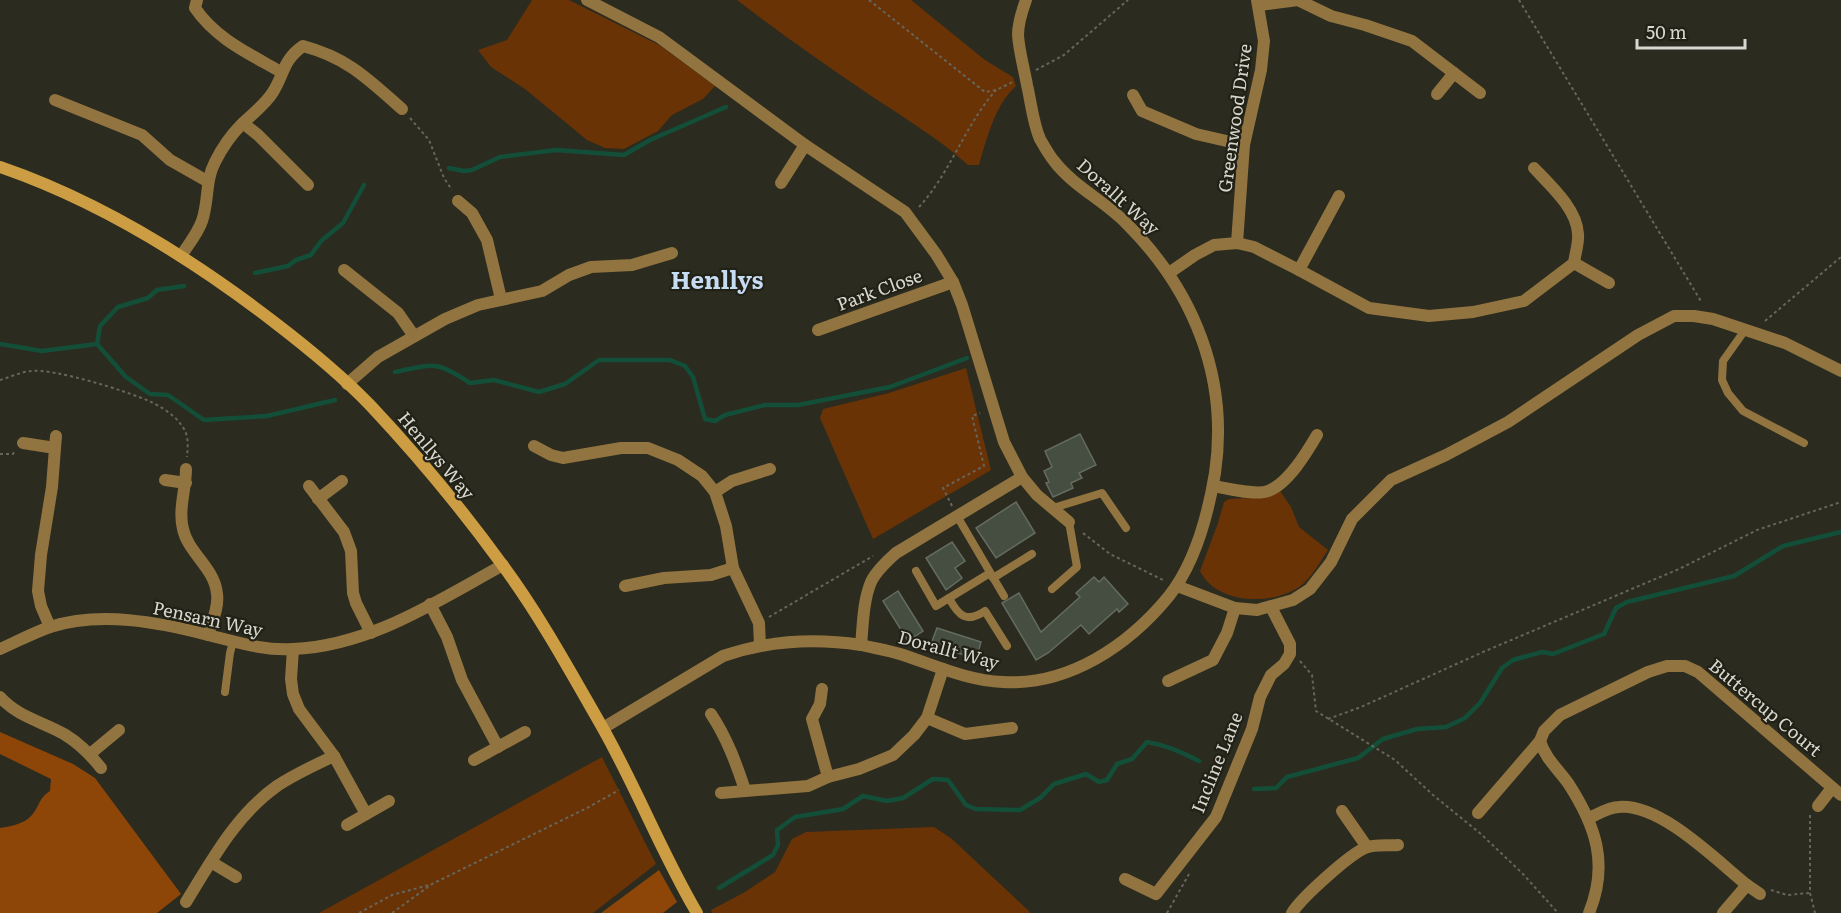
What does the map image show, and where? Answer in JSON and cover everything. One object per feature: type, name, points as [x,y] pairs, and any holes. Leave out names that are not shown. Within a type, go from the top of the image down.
[{"type":"street","points":[[197,0],[195,8],[218,35],[281,72]]},
{"type":"street","points":[[587,0],[659,37],[805,145],[891,201],[910,218],[953,282],[1004,442],[1022,477],[1037,495],[1069,522]]},
{"type":"street","name":"Dorallt Way","points":[[603,728],[723,656],[760,646],[791,642],[833,641],[861,645],[897,653],[974,678],[1004,682],[1065,674],[1099,658],[1132,636],[1177,586],[1195,549],[1213,486],[1217,456],[1217,412],[1213,378],[1196,323],[1170,273],[1125,221],[1075,182],[1054,161],[1040,138],[1018,33],[1026,0]]},
{"type":"street","points":[[1258,2],[1298,0],[1330,16],[1412,41],[1480,93]]},
{"type":"street","name":"Greenwood Drive","points":[[1237,243],[1244,145],[1264,41],[1258,2]]},
{"type":"street","points":[[181,256],[202,223],[206,205],[207,181],[229,138],[262,106],[274,91],[281,72],[292,54],[303,46],[343,61],[367,78],[402,110]]},
{"type":"street","points":[[1437,94],[1454,74]]},
{"type":"street","points":[[1133,95],[1142,111],[1196,134],[1244,145]]},
{"type":"street","points":[[55,100],[142,135],[170,160],[207,181]]},
{"type":"street","points":[[243,123],[308,185]]},
{"type":"street","points":[[781,183],[805,145]]},
{"type":"street","name":"Henllys Way","points":[[0,167],[95,208],[181,256],[232,290],[278,325],[318,357],[368,404],[435,477],[503,565],[603,728],[697,913]]},
{"type":"street","points":[[1170,273],[1214,245],[1237,243],[1254,247],[1369,308],[1429,316],[1473,312],[1524,301],[1574,263],[1578,234],[1572,214],[1553,188],[1534,168]]},
{"type":"street","points":[[1299,270],[1339,196]]},
{"type":"street","points":[[458,201],[472,213],[487,240],[501,299]]},
{"type":"street","points":[[347,384],[378,357],[445,319],[478,305],[542,291],[569,275],[591,267],[632,265],[672,253]]},
{"type":"street","points":[[1574,263],[1609,283]]},
{"type":"street","points":[[344,270],[398,313],[414,336]]},
{"type":"street","name":"Park Close","points":[[818,330],[953,282]]},
{"type":"street","points":[[1177,586],[1235,608],[1257,610],[1293,600],[1310,589],[1331,562],[1352,519],[1391,480],[1446,455],[1508,422],[1638,335],[1674,316],[1703,317],[1749,331],[1785,343],[1841,371]]},
{"type":"street","points":[[1213,486],[1246,491],[1268,491],[1288,477],[1304,457],[1317,435]]},
{"type":"street","points":[[22,443],[56,442],[38,591],[41,606],[50,627]]},
{"type":"street","points":[[534,446],[551,455],[563,458],[621,448],[648,448],[678,460],[702,476],[716,492],[726,526],[733,568],[759,623],[760,646]]},
{"type":"street","points":[[716,492],[732,481],[770,468]]},
{"type":"street","points":[[186,469],[181,519],[183,532],[211,575],[218,595],[208,635]]},
{"type":"street","points":[[861,645],[866,600],[871,582],[891,558],[1022,477]]},
{"type":"street","points":[[165,480],[186,483]]},
{"type":"street","points":[[318,499],[342,480]]},
{"type":"street","points":[[309,486],[344,532],[351,551],[353,593],[371,633]]},
{"type":"street","name":"Pensarn Way","points":[[0,649],[50,627],[75,621],[109,619],[174,626],[272,650],[337,644],[371,633],[503,565]]},
{"type":"street","points":[[625,586],[664,578],[711,575],[733,568]]},
{"type":"street","points":[[430,604],[447,637],[462,680],[498,747]]},
{"type":"street","points":[[1271,607],[1290,644],[1290,654]]},
{"type":"street","points":[[1168,681],[1213,660],[1227,633],[1235,608]]},
{"type":"street","points":[[292,649],[291,679],[293,694],[299,709],[334,756],[366,814]]},
{"type":"street","name":"Incline Lane","points":[[1125,879],[1156,894],[1216,818],[1252,729],[1260,697],[1271,675],[1284,664],[1290,654]]},
{"type":"street","name":"Buttercup Court","points":[[1478,813],[1540,741],[1544,731],[1560,715],[1581,703],[1666,666],[1685,666],[1698,672],[1837,791]]},
{"type":"street","points":[[721,794],[745,790],[785,790],[808,786],[893,755],[914,735],[927,718],[944,669]]},
{"type":"street","points":[[822,689],[820,704],[812,719],[828,777]]},
{"type":"street","points":[[0,697],[8,706],[28,718],[77,742],[101,768]]},
{"type":"street","points":[[711,714],[723,732],[745,790]]},
{"type":"street","points":[[927,718],[965,734],[1012,728]]},
{"type":"street","points":[[90,754],[119,730]]},
{"type":"street","points":[[474,760],[525,732]]},
{"type":"street","points":[[1540,741],[1543,751],[1567,782],[1589,818],[1598,858],[1599,880],[1588,913]]},
{"type":"street","points":[[186,902],[236,825],[258,801],[278,786],[334,756]]},
{"type":"street","points":[[1818,806],[1837,791]]},
{"type":"street","points":[[347,825],[389,801]]},
{"type":"street","points":[[1589,818],[1617,806],[1636,807],[1655,814],[1673,825],[1755,890],[1723,913]]},
{"type":"street","points":[[1341,811],[1367,847]]},
{"type":"street","points":[[1292,913],[1313,889],[1367,847],[1398,845]]},
{"type":"street","points":[[211,862],[236,877]]},
{"type":"lane","points":[[1749,331],[1723,361],[1722,380],[1728,393],[1743,411],[1804,443]]},
{"type":"lane","points":[[1053,508],[1102,493],[1126,528]]},
{"type":"lane","points":[[957,516],[1004,596]]},
{"type":"lane","points":[[1052,589],[1077,567],[1069,522]]},
{"type":"lane","points":[[916,571],[936,606],[1032,554]]},
{"type":"lane","points":[[949,598],[959,613],[964,616],[971,618],[984,612],[1007,646]]},
{"type":"lane","points":[[225,692],[233,642]]},
{"type":"path","points":[[869,0],[985,92],[996,90],[1026,76],[1064,54],[1128,0]]},
{"type":"path","points":[[1519,0],[1703,305],[1703,317]]},
{"type":"path","points":[[910,218],[928,197],[956,154],[969,126],[996,90]]},
{"type":"path","points":[[402,110],[429,140],[444,178],[458,201]]},
{"type":"path","points":[[1749,331],[1841,257]]},
{"type":"path","points":[[0,380],[32,371],[49,372],[120,391],[151,402],[175,418],[183,427],[188,443],[186,469]]},
{"type":"path","points":[[957,516],[943,488],[984,466],[972,416],[993,407]]},
{"type":"path","points":[[1328,719],[1361,707],[1483,652],[1679,569],[1757,530],[1841,502]]},
{"type":"path","points":[[1069,522],[1110,554],[1143,572],[1177,586]]},
{"type":"path","points":[[759,623],[878,553],[891,558]]},
{"type":"path","points":[[1290,654],[1303,663],[1312,675],[1316,711],[1395,760],[1481,834],[1523,874],[1558,913]]},
{"type":"path","points":[[392,913],[432,884],[589,807],[631,783]]},
{"type":"path","points":[[1815,913],[1810,893],[1810,808],[1818,806]]},
{"type":"path","points":[[359,913],[393,895],[432,884]]},
{"type":"path","points":[[1755,890],[1772,890],[1787,895],[1810,893]]},
{"type":"shaded area","points":[[532,0],[569,0],[659,45],[715,86],[703,99],[672,115],[658,131],[624,149],[605,148],[587,140],[525,89],[491,67],[478,50],[507,40]]},
{"type":"shaded area","points":[[737,0],[911,0],[985,60],[1013,77],[1016,86],[997,112],[979,165],[968,165],[930,135],[816,58]]},
{"type":"shaded area","points":[[966,368],[991,470],[873,539],[820,418],[823,409],[889,393]]},
{"type":"shaded area","points":[[1280,491],[1291,507],[1299,527],[1328,550],[1307,580],[1287,593],[1260,599],[1231,596],[1218,590],[1200,571],[1224,502],[1229,499],[1267,497]]},
{"type":"shaded area","points":[[0,732],[73,764],[95,778],[181,894],[157,913],[0,913],[0,828],[20,823],[32,815],[42,798],[50,791],[51,779],[0,754]]},
{"type":"shaded area","points":[[602,757],[656,864],[593,913],[319,913]]},
{"type":"shaded area","points":[[934,827],[952,839],[1031,913],[712,913],[711,910],[745,892],[775,872],[792,839],[806,832]]},
{"type":"shaded area","points":[[659,870],[677,902],[663,913],[601,913]]},
{"type":"building","points":[[1080,434],[1096,465],[1079,473],[1082,478],[1071,483],[1073,488],[1053,497],[1046,483],[1049,482],[1044,471],[1052,467],[1045,451]]},
{"type":"building","points":[[1016,502],[1035,533],[996,558],[976,528]]},
{"type":"building","points":[[952,542],[965,561],[955,568],[962,578],[946,590],[926,558]]},
{"type":"building","points":[[1094,577],[1099,582],[1104,577],[1128,604],[1119,612],[1117,609],[1089,634],[1081,625],[1048,653],[1036,660],[1002,603],[1019,593],[1041,632],[1080,597],[1076,593]]},
{"type":"building","points":[[898,591],[923,631],[908,641],[883,601]]},
{"type":"building","points":[[937,628],[981,642],[976,659],[931,644]]},
{"type":"waterway","points":[[449,168],[472,170],[500,157],[556,150],[624,155],[650,140],[726,107]]},
{"type":"waterway","points":[[255,273],[288,266],[296,260],[311,255],[321,241],[343,223],[364,185]]},
{"type":"waterway","points":[[0,344],[42,351],[97,344],[100,326],[118,307],[148,298],[157,290],[184,286]]},
{"type":"waterway","points":[[97,344],[126,377],[150,394],[168,395],[204,420],[267,416],[335,400]]},
{"type":"waterway","points":[[395,372],[434,366],[449,370],[470,383],[494,380],[539,392],[565,384],[599,360],[670,360],[685,366],[693,377],[705,419],[715,421],[725,415],[765,405],[798,405],[890,387],[967,358]]},
{"type":"waterway","points":[[1254,789],[1276,788],[1287,777],[1358,758],[1383,739],[1417,729],[1446,727],[1465,718],[1480,703],[1502,668],[1513,660],[1542,652],[1553,654],[1604,634],[1616,608],[1627,602],[1734,576],[1783,546],[1841,532]]},
{"type":"waterway","points":[[719,888],[773,855],[778,845],[777,830],[795,817],[843,809],[863,796],[887,801],[903,798],[933,779],[948,780],[966,805],[976,809],[1020,810],[1040,798],[1054,784],[1086,774],[1099,782],[1107,780],[1117,764],[1132,759],[1147,742],[1174,749],[1199,761]]},
{"type":"district","name":"Henllys","points":[[717,278]]}]
